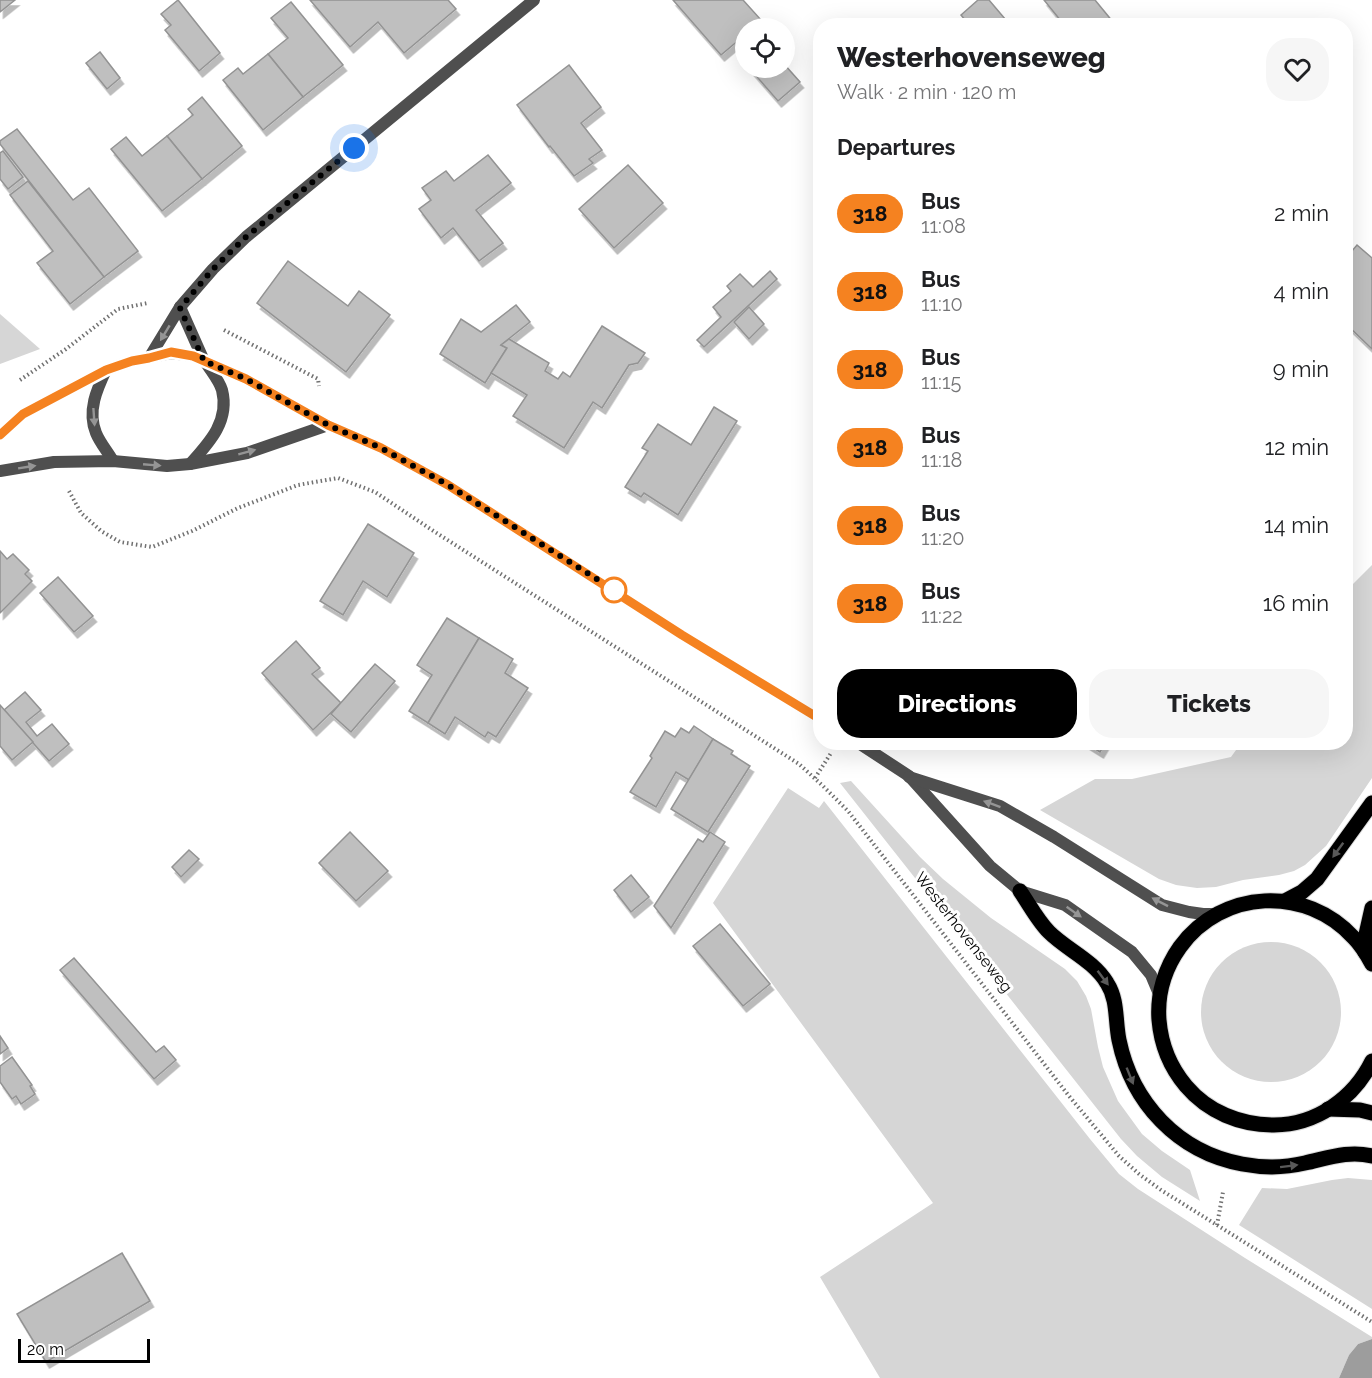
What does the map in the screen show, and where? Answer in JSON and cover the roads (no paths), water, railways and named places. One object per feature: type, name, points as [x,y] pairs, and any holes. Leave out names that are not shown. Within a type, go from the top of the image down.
[{"type":"main road","points":[[1285,901],[1302,892],[1317,879],[1372,803]]},
{"type":"main road","points":[[1020,891],[1049,932],[1091,965],[1106,980],[1114,999],[1122,1054],[1135,1087],[1155,1115],[1181,1139],[1211,1156],[1258,1167],[1290,1166],[1344,1154],[1372,1156]]},
{"type":"main road","points":[[1368,958],[1344,928],[1317,910],[1285,901],[1271,900],[1243,904],[1216,914],[1205,921],[1179,947],[1168,966],[1159,994],[1158,1012],[1167,1056],[1181,1080],[1207,1105],[1223,1115],[1240,1121],[1258,1125],[1276,1125],[1295,1123],[1312,1117],[1343,1099],[1356,1086],[1372,1061]]},
{"type":"main road","points":[[1368,958],[1367,926],[1372,908]]},
{"type":"main road","points":[[1328,1109],[1360,1110],[1372,1113]]},
{"type":"street","points":[[149,358],[180,308],[213,269],[246,237],[534,0]]},
{"type":"street","points":[[180,308],[204,361],[221,388],[224,408],[213,438],[190,464]]},
{"type":"street","points":[[0,435],[23,414],[106,370],[171,352],[193,356],[246,379],[328,425],[381,448],[448,485],[682,635],[813,715]]},
{"type":"street","points":[[106,370],[96,391],[92,414],[96,433],[113,461]]},
{"type":"street","points":[[0,471],[54,462],[113,461],[167,466],[190,464],[248,453],[328,425]]},
{"type":"street","points":[[869,750],[909,776],[990,866],[1020,891],[1065,905],[1132,952],[1151,975],[1159,994]]},
{"type":"street","points":[[909,776],[1000,806],[1162,905],[1189,912],[1216,914]]}]
